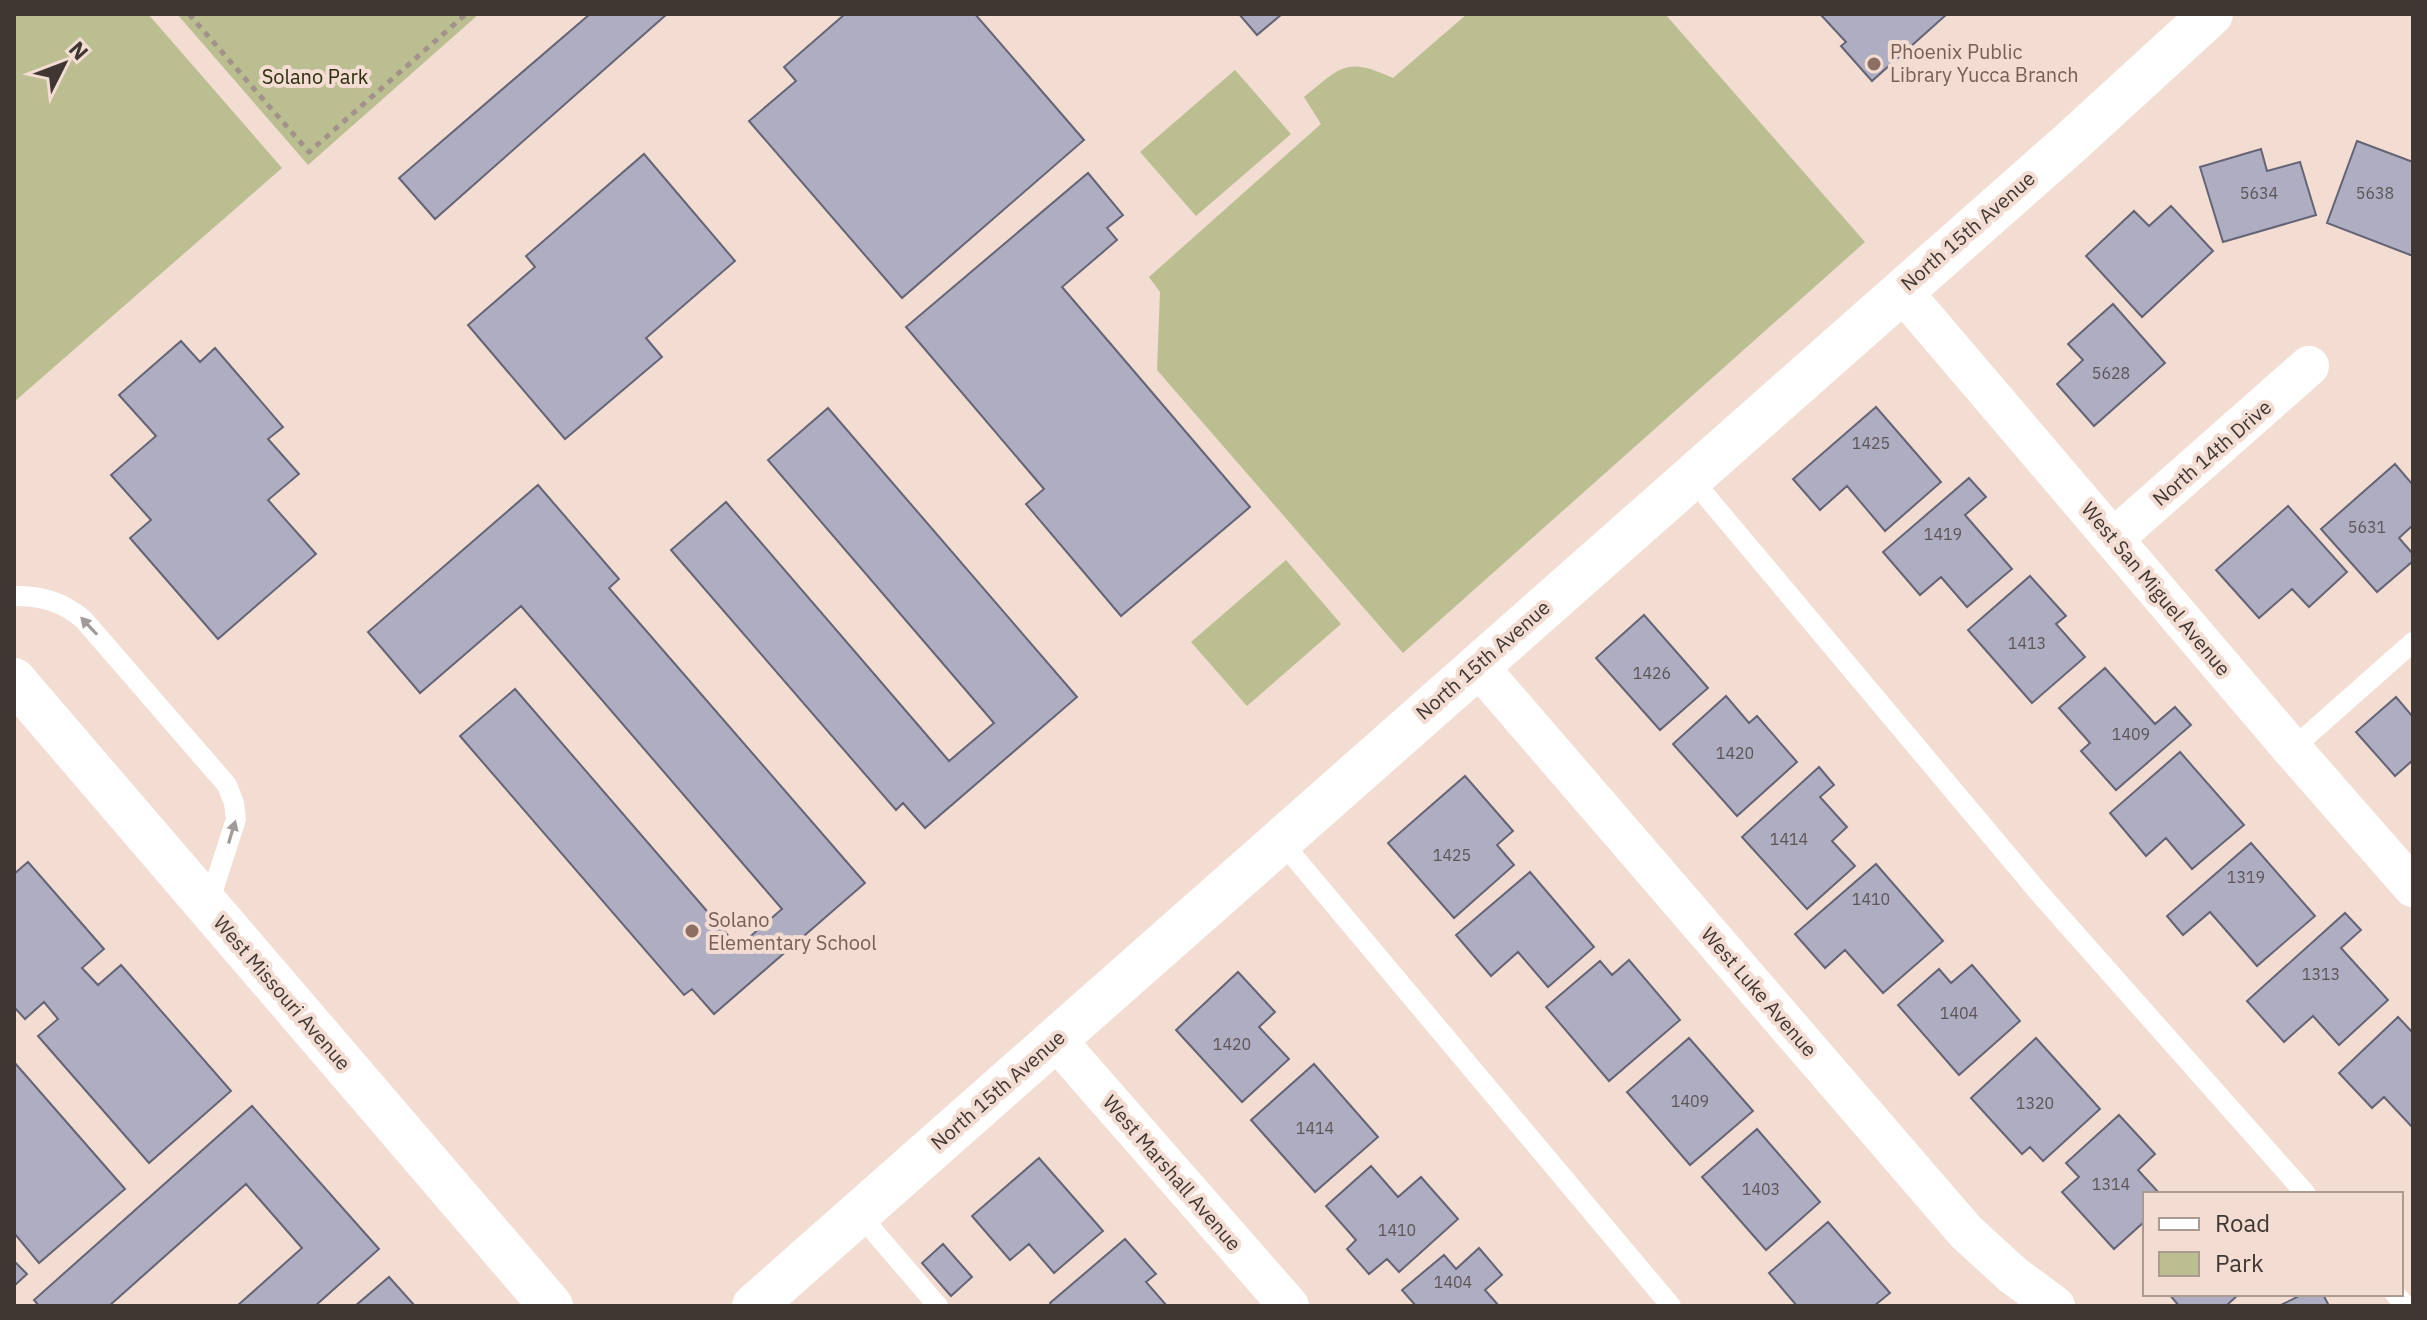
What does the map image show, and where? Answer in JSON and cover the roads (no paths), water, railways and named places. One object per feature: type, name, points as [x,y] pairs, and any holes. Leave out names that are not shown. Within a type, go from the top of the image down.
[{"type":"street","name":"North 15th Avenue","points":[[754,1306],[2069,144],[2211,14]]},
{"type":"street","name":"West San Miguel Avenue","points":[[1901,290],[2413,887]]},
{"type":"street","name":"North 14th Drive","points":[[2113,539],[2309,366]]},
{"type":"street","name":"West Luke Avenue","points":[[1477,665],[1966,1232],[2013,1275],[2055,1306]]},
{"type":"street","name":"West Missouri Avenue","points":[[14,680],[551,1306]]},
{"type":"street","name":"West Marshall Avenue","points":[[1056,1040],[1289,1306]]},
{"type":"lane","points":[[1691,478],[2041,895],[2304,1192]]},
{"type":"lane","points":[[14,596],[40,596],[68,606],[83,619],[227,785],[236,819],[208,906]]},
{"type":"lane","points":[[2292,749],[2413,642]]},
{"type":"lane","points":[[1280,840],[1671,1306]]},
{"type":"lane","points":[[859,1214],[938,1306]]},
{"type":"place","name":"Phoenix Public Library Yucca Branch","points":[[1874,64]]},
{"type":"place","name":"Solano Elementary School","points":[[692,931]]},
{"type":"park label","name":"Solano Park","points":[[315,77]]}]
